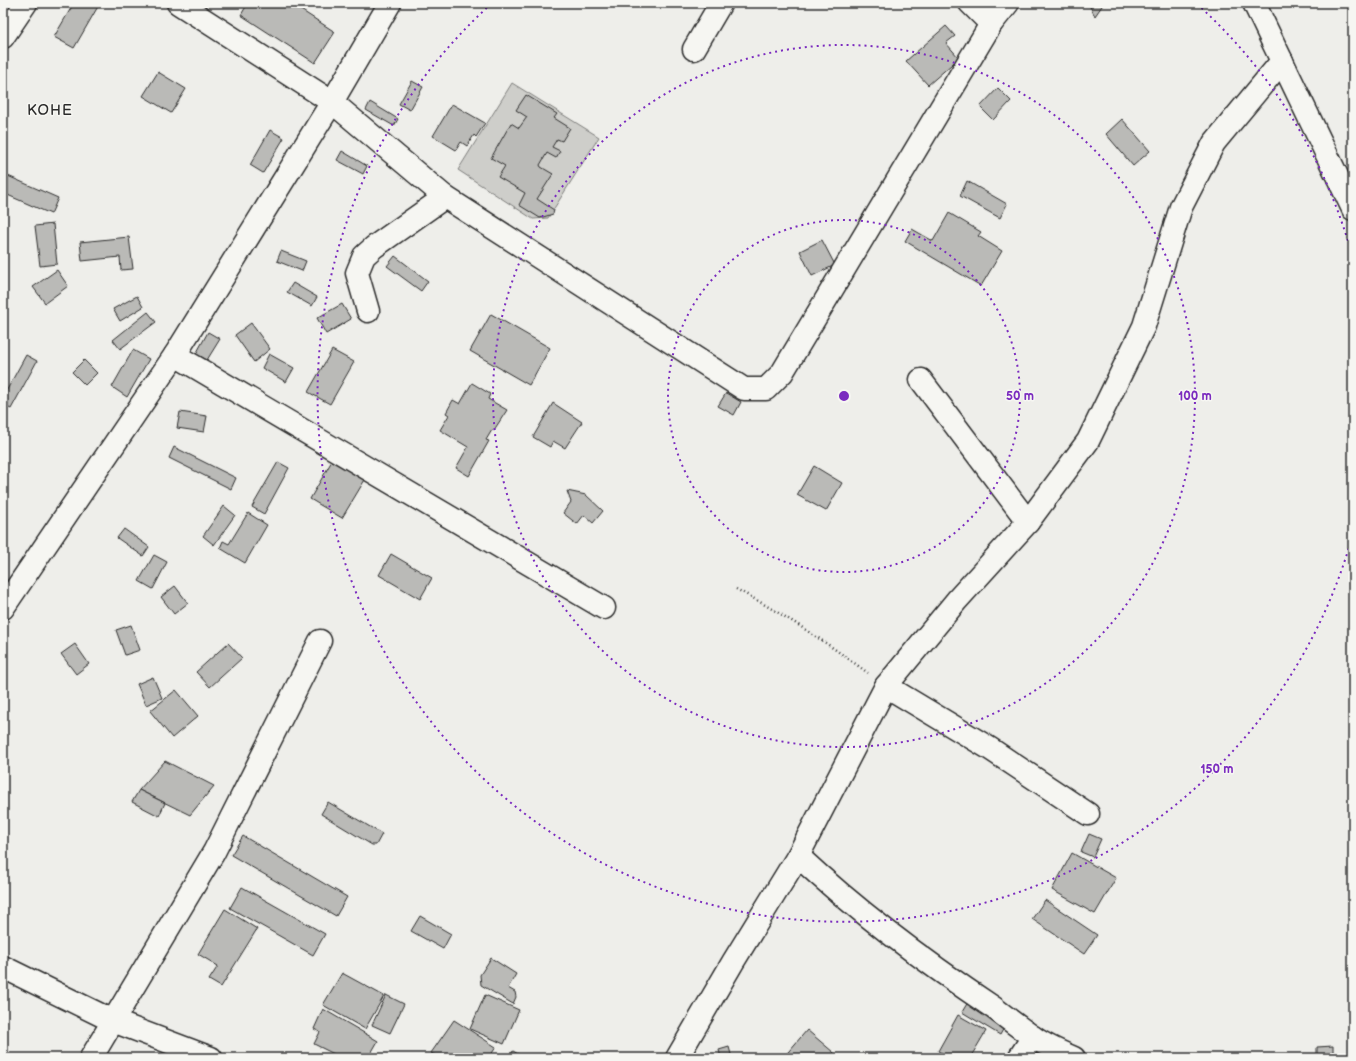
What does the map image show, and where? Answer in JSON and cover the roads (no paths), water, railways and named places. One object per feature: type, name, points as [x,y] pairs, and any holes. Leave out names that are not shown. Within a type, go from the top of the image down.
[{"type":"street","points":[[3,37],[26,3]]},
{"type":"street","points":[[178,3],[332,102],[445,196],[744,389],[766,389],[782,373],[991,24],[1008,3]]},
{"type":"street","points":[[3,608],[175,355],[332,102],[390,3]]},
{"type":"street","points":[[694,49],[721,3]]},
{"type":"street","points":[[970,3],[991,24]]},
{"type":"street","points":[[1254,3],[1353,209]]},
{"type":"street","points":[[677,1058],[733,962],[798,856],[886,686],[957,600],[1028,522],[1088,441],[1144,326],[1181,207],[1214,143],[1282,60]]},
{"type":"street","points":[[368,311],[357,273],[364,256],[374,247],[445,196]]},
{"type":"street","points":[[175,355],[604,608]]},
{"type":"street","points":[[921,380],[1028,522]]},
{"type":"street","points":[[91,1058],[214,852],[320,641]]},
{"type":"street","points":[[886,686],[989,748],[1088,814]]},
{"type":"street","points":[[798,856],[890,933],[957,984],[1033,1037],[1074,1058]]},
{"type":"street","points":[[3,967],[113,1021],[211,1058]]},
{"type":"street","points":[[1019,1058],[1033,1037]]},
{"type":"district","name":"KOHE","points":[[50,110]]}]
